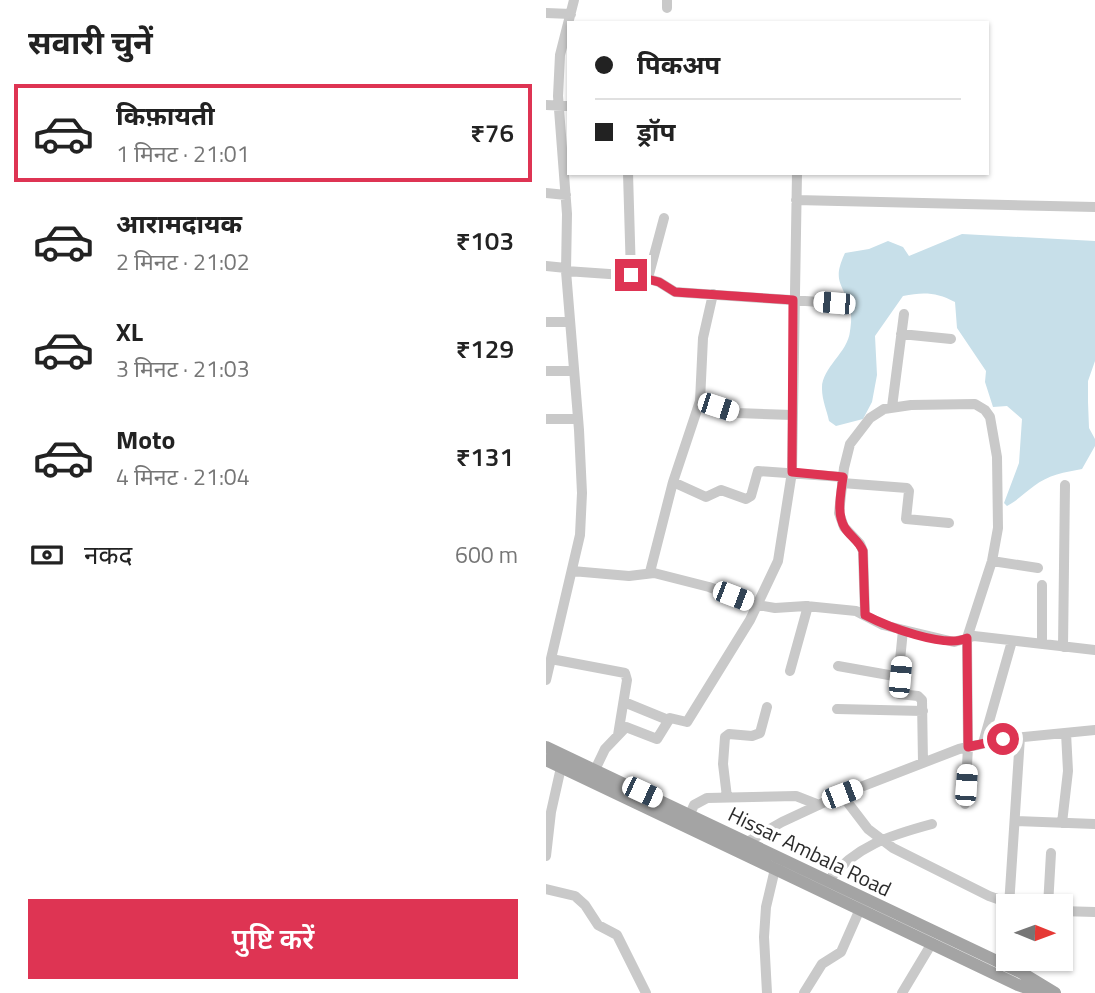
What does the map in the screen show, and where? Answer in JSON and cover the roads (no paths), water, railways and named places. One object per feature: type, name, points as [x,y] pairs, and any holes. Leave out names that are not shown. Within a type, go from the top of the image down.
[{"type":"main road","name":"Hissar Ambala Road","points":[[546,747],[562,761],[732,849],[1018,985],[1041,993]]},
{"type":"main road","name":"Hissar Ambala Road","points":[[546,760],[562,761]]},
{"type":"main road","name":"Hissar Ambala Road","points":[[592,776],[690,814],[996,961]]},
{"type":"main road","name":"Hissar Ambala Road","points":[[1015,971],[1055,993]]},
{"type":"street","points":[[568,21],[574,0]]},
{"type":"street","points":[[546,13],[570,14]]},
{"type":"street","points":[[546,680],[580,535],[582,493],[566,269],[564,106],[560,55],[567,26]]},
{"type":"street","points":[[546,105],[564,106]]},
{"type":"street","points":[[628,175],[631,275]]},
{"type":"street","points":[[624,702],[668,720],[687,722],[758,605],[778,561],[792,472],[797,175]]},
{"type":"street","points":[[546,193],[566,195]]},
{"type":"street","points":[[796,200],[1095,207]]},
{"type":"street","points":[[648,278],[664,218]]},
{"type":"street","points":[[546,266],[648,278],[675,292],[834,303]]},
{"type":"street","points":[[650,572],[673,482],[700,401],[703,338],[713,294]]},
{"type":"street","points":[[892,407],[904,314]]},
{"type":"street","points":[[546,322],[569,322]]},
{"type":"street","points":[[901,334],[951,339]]},
{"type":"street","points":[[546,371],[573,371]]},
{"type":"street","points":[[700,401],[737,413],[792,415]]},
{"type":"street","points":[[865,615],[863,551],[844,527],[839,513],[850,444],[870,418],[884,409],[911,405],[975,404],[990,417],[997,457],[999,492],[998,528],[992,561],[967,638],[968,747],[965,804]]},
{"type":"street","points":[[546,419],[578,419]]},
{"type":"street","points":[[673,482],[706,498],[720,490],[749,499],[758,471],[792,472],[904,487],[909,491],[906,519],[949,523]]},
{"type":"street","points":[[1063,647],[1065,485]]},
{"type":"street","points":[[992,561],[1038,568]]},
{"type":"street","points":[[572,571],[629,576],[650,572],[709,587],[758,605],[848,610],[865,615],[883,625],[954,642],[974,636],[1095,650]]},
{"type":"street","points":[[1042,585],[1042,644]]},
{"type":"street","points":[[790,671],[808,606]]},
{"type":"street","points":[[903,630],[897,693],[920,697],[923,763]]},
{"type":"street","points":[[983,743],[1012,641]]},
{"type":"street","points":[[551,659],[625,673],[627,680],[618,735]]},
{"type":"street","points":[[838,666],[900,677]]},
{"type":"street","points":[[727,797],[723,764],[725,737],[729,734],[751,736],[760,733],[767,708]]},
{"type":"street","points":[[837,709],[922,711]]},
{"type":"street","points":[[592,776],[606,749],[624,728],[628,727],[657,739],[668,720]]},
{"type":"street","points":[[732,849],[842,794],[968,747],[1020,737],[1095,730]]},
{"type":"street","points":[[1062,823],[1068,771],[1066,733]]},
{"type":"street","points":[[1010,894],[1020,737]]},
{"type":"street","points":[[546,853],[562,761]]},
{"type":"street","points":[[842,794],[868,829],[880,839],[996,899]]},
{"type":"street","points":[[690,814],[694,805],[707,798],[796,796],[819,805]]},
{"type":"street","points":[[1015,821],[1095,824]]},
{"type":"street","points":[[828,881],[838,868],[880,839],[932,824]]},
{"type":"street","points":[[1049,894],[1051,853]]},
{"type":"street","points":[[767,993],[764,937],[766,907],[775,869]]},
{"type":"street","points":[[546,889],[575,896],[585,905],[598,925],[617,935],[646,993]]},
{"type":"street","points":[[804,993],[822,964],[841,952],[860,909]]},
{"type":"street","points":[[1073,911],[1095,912]]},
{"type":"street","points":[[902,993],[932,943]]},
{"type":"water","points":[[962,234],[1095,241],[1095,361],[1088,381],[1088,402],[1089,428],[1095,439],[1095,446],[1082,469],[1045,479],[1007,506],[1004,503],[1019,463],[1022,419],[1007,406],[993,407],[985,382],[986,371],[957,328],[955,302],[929,294],[903,296],[875,336],[877,375],[872,402],[863,419],[836,426],[829,421],[823,397],[823,381],[845,346],[850,331],[851,311],[839,277],[845,253],[869,249],[888,241],[903,247],[909,256]]}]
